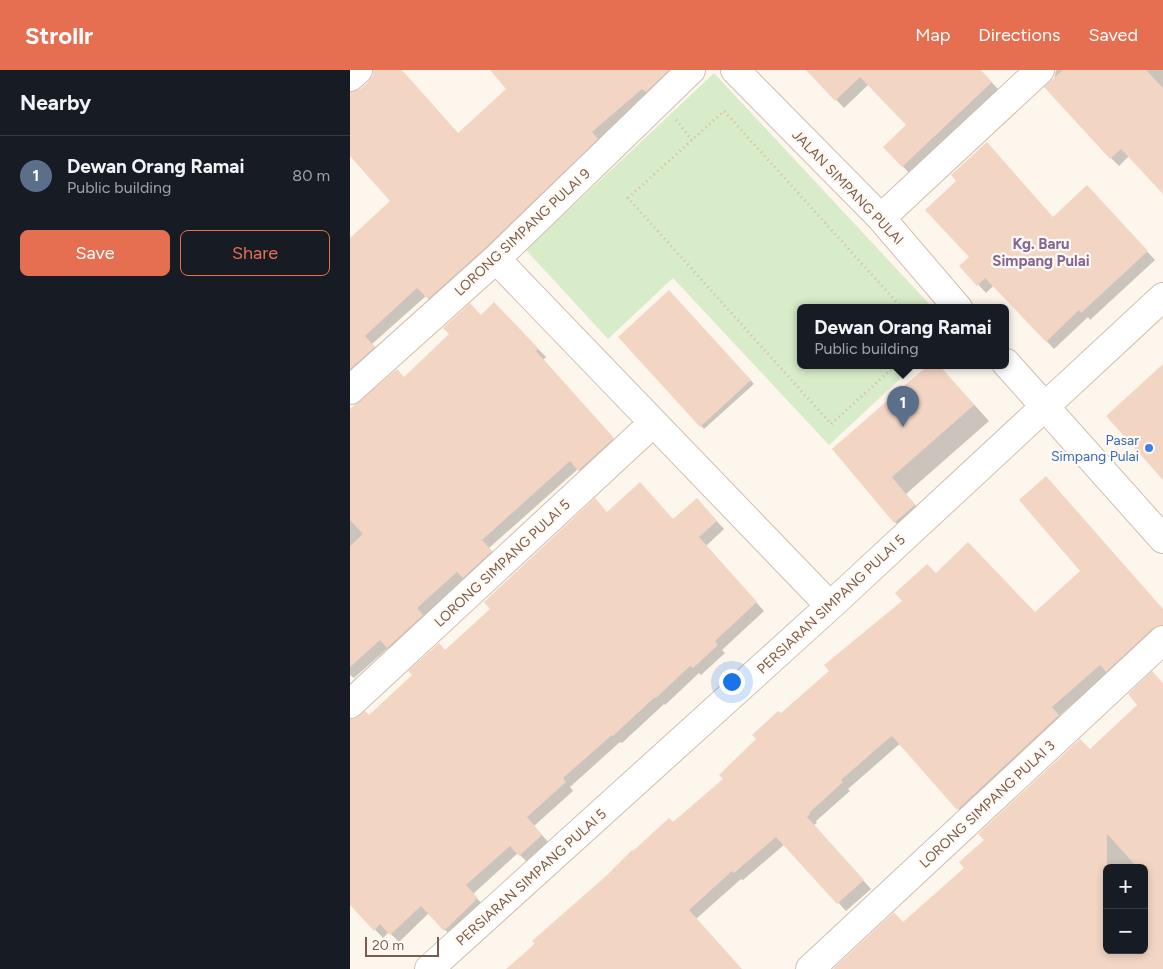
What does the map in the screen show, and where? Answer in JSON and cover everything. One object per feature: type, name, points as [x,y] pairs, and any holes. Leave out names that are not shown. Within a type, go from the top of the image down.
[{"type":"street","points":[[350,77],[358,70]]},
{"type":"street","name":"LORONG SIMPANG PULAI 9","points":[[350,390],[496,259],[690,70]]},
{"type":"street","name":"JALAN SIMPANG PULAI","points":[[735,70],[881,218],[955,304]]},
{"type":"street","points":[[881,218],[1040,70]]},
{"type":"street","points":[[496,259],[830,606]]},
{"type":"street","name":"PERSIARAN SIMPANG PULAI 5","points":[[429,969],[830,606],[1163,296]]},
{"type":"street","points":[[1009,366],[1163,539]]},
{"type":"street","name":"LORONG SIMPANG PULAI 5","points":[[350,704],[654,423]]},
{"type":"street","name":"LORONG SIMPANG PULAI 3","points":[[810,969],[1163,640]]},
{"type":"path","points":[[892,369],[831,424],[628,198],[724,110],[898,304]]},
{"type":"green space","points":[[714,73],[929,304],[797,304],[797,369],[911,369],[829,445],[673,278],[608,339],[526,250]]},
{"type":"building","points":[[373,70],[402,70],[458,133],[506,89],[490,70],[669,70],[646,92],[642,89],[592,132],[598,139],[485,248],[428,299],[417,288],[365,336],[375,347],[350,369],[350,238],[390,201],[350,156],[350,92],[360,89],[368,82],[373,75]]},
{"type":"building","points":[[806,70],[981,70],[992,82],[902,167],[883,147],[906,125],[860,77],[835,101]]},
{"type":"building","points":[[1063,70],[1146,70],[1163,88],[1163,194],[1121,149],[1110,159],[1044,87]]},
{"type":"building","points":[[987,142],[1053,217],[1087,185],[1148,251],[1081,313],[1079,310],[1046,342],[985,278],[977,286],[959,266],[969,257],[925,210],[956,181],[951,175]]},
{"type":"building","points":[[669,290],[751,380],[700,427],[618,337]]},
{"type":"building","points":[[494,302],[539,349],[536,351],[614,438],[578,471],[570,461],[482,540],[492,551],[463,578],[457,572],[417,608],[423,615],[387,648],[380,640],[350,667],[350,546],[363,534],[350,520],[350,409],[397,369],[404,377],[449,334],[443,328],[470,303],[481,315]]},
{"type":"building","name":"Pasar Simpang Pulai","points":[[1163,364],[1163,480],[1106,416]]},
{"type":"building","points":[[924,369],[943,369],[974,405],[892,477],[915,505],[894,523],[832,449]]},
{"type":"building","points":[[1046,476],[1163,609],[1163,625],[1152,629],[1106,672],[1100,665],[1052,707],[1059,715],[957,810],[892,736],[888,739],[841,780],[843,782],[807,817],[864,880],[837,904],[776,837],[734,873],[732,871],[689,910],[742,969],[506,969],[535,944],[532,941],[606,876],[632,850],[669,818],[673,822],[723,779],[719,775],[756,739],[752,735],[778,711],[781,713],[829,671],[824,665],[902,601],[895,593],[927,564],[936,573],[968,542],[1035,612],[1080,571],[1019,500]]},
{"type":"building","points":[[640,482],[673,519],[697,498],[717,521],[699,537],[757,602],[715,641],[718,645],[693,668],[690,666],[613,736],[563,778],[566,782],[527,817],[542,835],[519,856],[510,846],[466,885],[478,898],[444,931],[421,906],[390,935],[380,924],[374,931],[350,905],[350,719],[354,719],[365,711],[369,715],[412,675],[408,671],[439,643],[445,650],[490,609],[484,602],[595,498],[607,512]]},
{"type":"building","points":[[1152,671],[1163,683],[1163,969],[833,969],[894,912],[903,922],[964,868],[959,862],[984,840],[978,834],[1080,739],[1090,749],[1137,705],[1128,694]]},
{"type":"place","name":"Dewan Orang Ramai","points":[[903,427]]},
{"type":"place","name":"Pasar Simpang Pulai","points":[[1149,448]]},
{"type":"district","name":"Kg. Baru Simpang Pulai","points":[[1041,252]]}]
